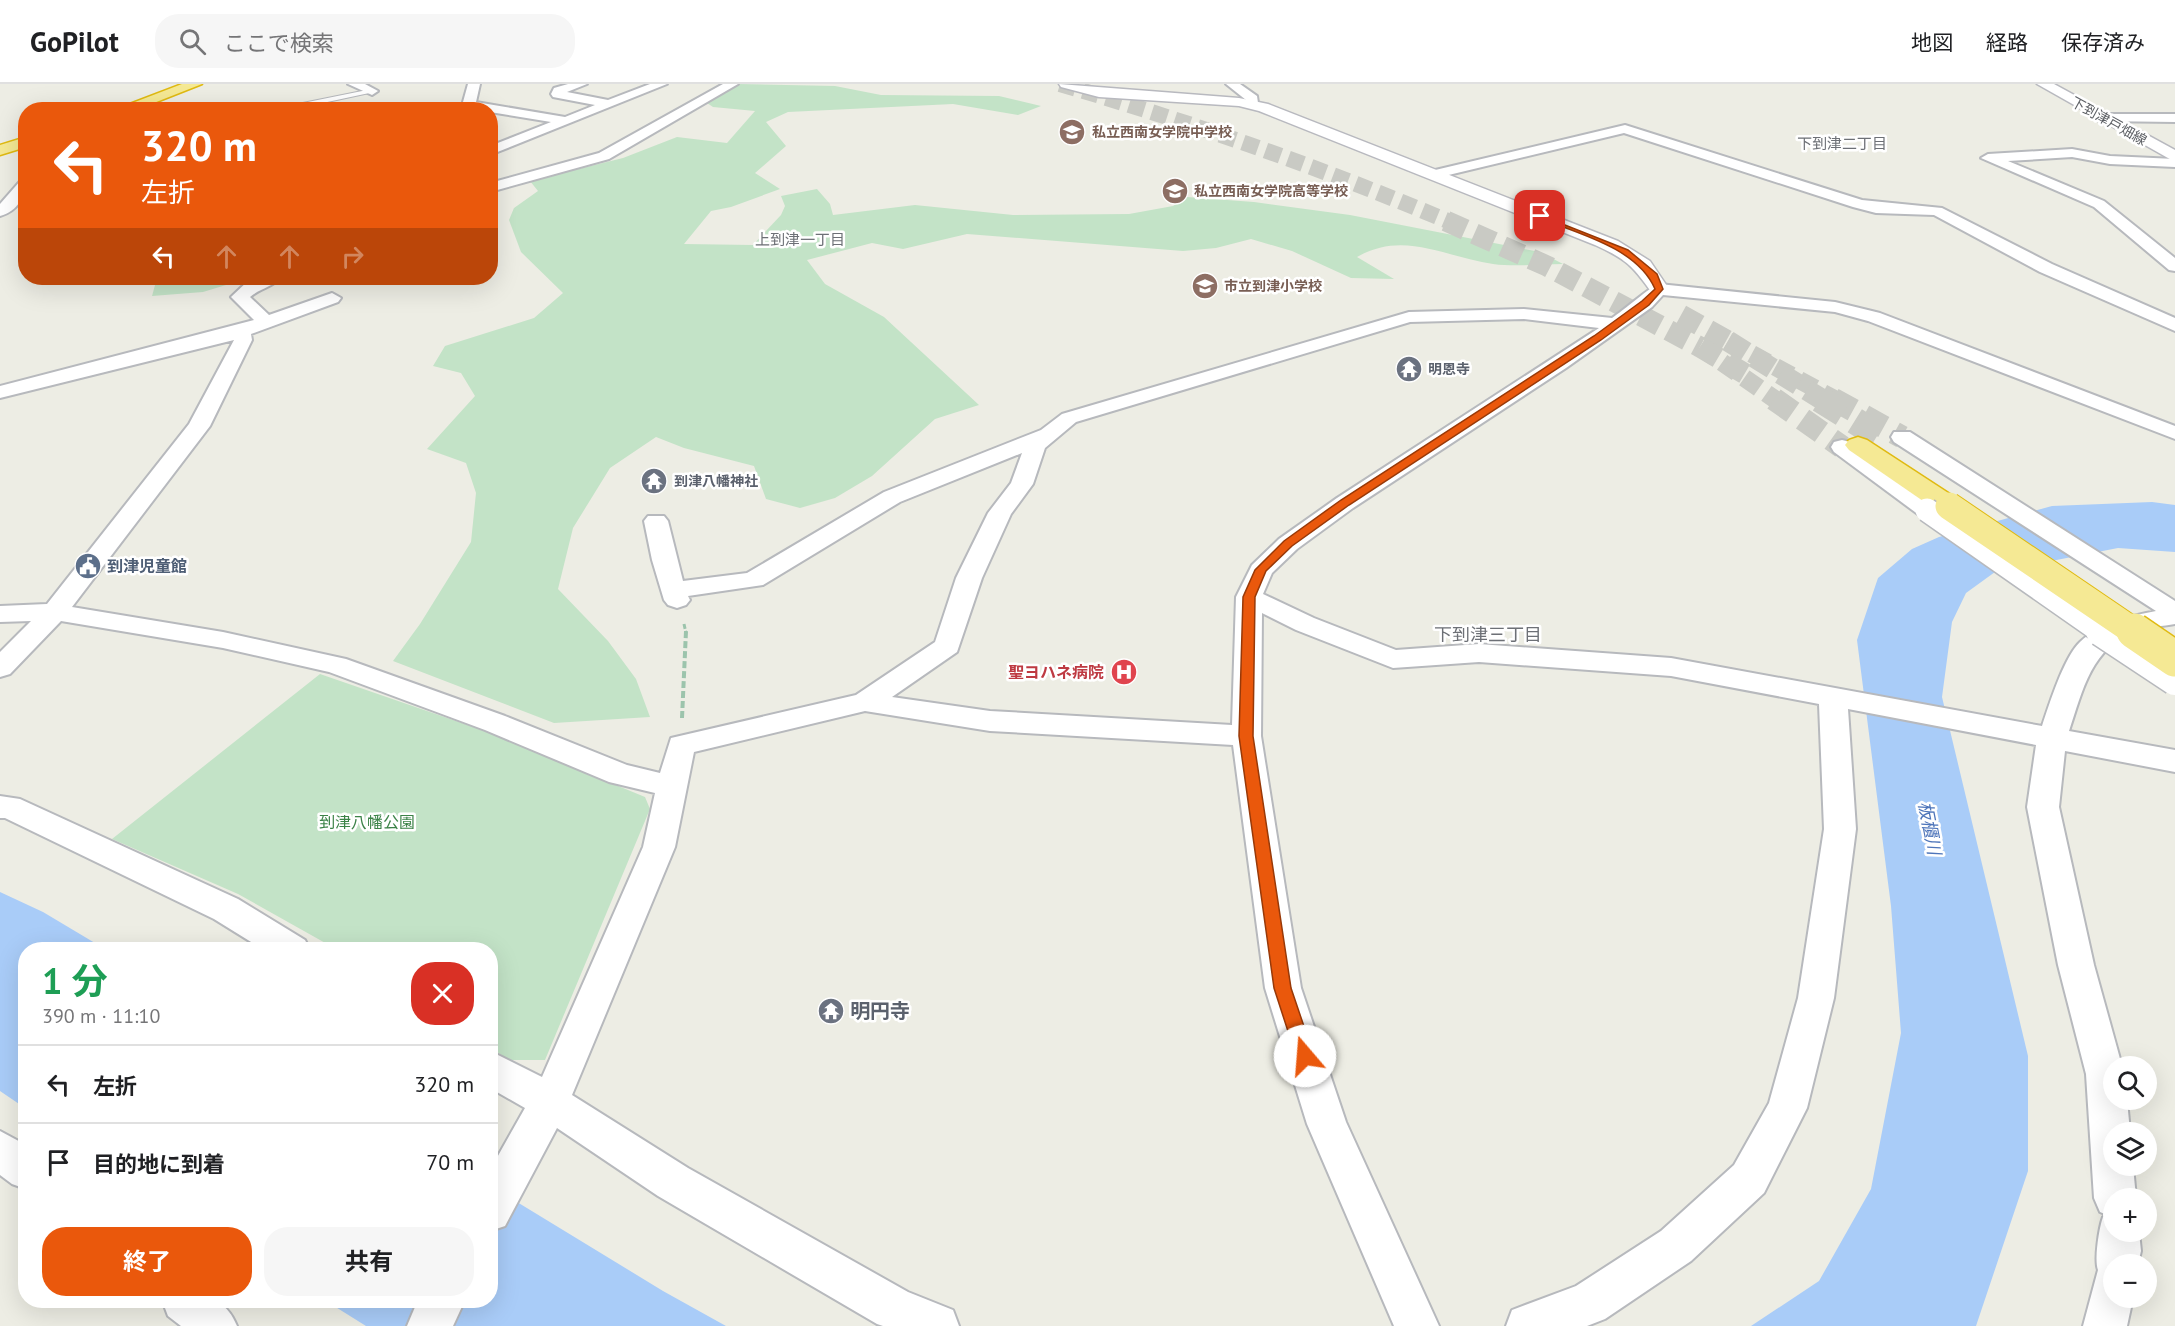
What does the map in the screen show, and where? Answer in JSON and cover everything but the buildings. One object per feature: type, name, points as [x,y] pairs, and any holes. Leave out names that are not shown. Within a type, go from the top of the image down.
[{"type":"highway","points":[[138,102],[175,84]]},
{"type":"highway","points":[[148,102],[195,84]]},
{"type":"highway","points":[[153,102],[213,84]]},
{"type":"highway","points":[[0,150],[18,144]]},
{"type":"highway","points":[[0,155],[18,149]]},
{"type":"highway","points":[[1895,440],[1962,504],[2175,659]]},
{"type":"highway","points":[[1850,446],[1962,504],[2175,638]]},
{"type":"street","points":[[354,84],[372,91]]},
{"type":"street","points":[[469,102],[474,84]]},
{"type":"street","points":[[581,84],[557,93],[608,104]]},
{"type":"street","points":[[498,186],[604,156],[732,84]]},
{"type":"street","points":[[1066,84],[1098,93],[1252,103],[1436,174],[1625,251],[1654,276],[1659,289]]},
{"type":"street","points":[[1232,84],[1253,99],[1252,103]]},
{"type":"street","name":"下到津戸畑線","points":[[2044,84],[2175,157]]},
{"type":"street","points":[[498,148],[541,133],[653,85]]},
{"type":"street","points":[[498,110],[565,121]]},
{"type":"street","points":[[498,117],[511,113]]},
{"type":"street","points":[[2103,118],[2175,117]]},
{"type":"street","points":[[1436,174],[1625,129],[1858,204],[1876,208],[1937,211],[2046,268],[2175,325]]},
{"type":"street","points":[[2175,163],[2110,160],[2072,153],[1988,158],[2099,204],[2175,266]]},
{"type":"street","points":[[0,211],[9,205],[18,193]]},
{"type":"street","points":[[254,285],[240,297],[266,322]]},
{"type":"street","points":[[1416,1326],[1327,1124],[1283,988],[1246,736],[1249,597],[1261,570],[1288,544],[1345,502],[1617,324],[1659,289],[1835,308],[1874,317],[2175,433]]},
{"type":"street","points":[[0,392],[241,331],[332,298]]},
{"type":"street","points":[[498,1196],[550,1102],[659,847],[674,787],[681,745],[865,702],[947,646],[969,578],[1000,513],[1022,484],[1035,446],[1069,418],[1409,317],[1524,314],[1617,324]]},
{"type":"street","points":[[0,669],[55,612],[199,426],[243,340],[241,331]]},
{"type":"street","points":[[656,521],[664,560],[676,595],[754,580],[892,497],[1049,434]]},
{"type":"street","points":[[1962,504],[2175,614]]},
{"type":"street","points":[[1962,504],[2037,588],[2175,680]]},
{"type":"street","points":[[1249,597],[1305,624],[1393,659],[1479,653],[1671,667],[2175,761]]},
{"type":"street","points":[[0,614],[55,612],[223,640],[336,665],[495,723],[620,774],[674,787]]},
{"type":"street","points":[[2114,1188],[2104,1074],[2076,965],[2043,807],[2052,739],[2070,686],[2089,648],[2129,624],[2175,614]]},
{"type":"street","points":[[1527,1326],[1589,1303],[1676,1246],[1749,1179],[1787,1108],[1816,998],[1840,829],[1833,696]]},
{"type":"street","points":[[865,702],[990,721],[1246,736]]},
{"type":"street","points":[[0,807],[9,807],[226,909],[280,942]]},
{"type":"street","points":[[498,1073],[550,1102],[673,1182],[893,1308],[937,1326]]},
{"type":"street","points":[[0,1149],[18,1164]]},
{"type":"street","points":[[194,1308],[215,1326]]},
{"type":"street","points":[[429,1326],[439,1308]]},
{"type":"street","points":[[2105,1326],[2109,1308]]},
{"type":"lane","points":[[313,102],[372,91]]},
{"type":"path","points":[[676,595],[687,634],[681,745]]},
{"type":"green space","points":[[738,84],[835,86],[881,95],[999,96],[1041,106],[1018,115],[953,104],[788,112],[766,122],[786,146],[755,173],[780,189],[731,207],[711,211],[684,244],[753,245],[781,215],[785,206],[781,196],[817,189],[830,204],[833,215],[915,205],[1013,215],[1129,214],[1173,206],[1187,197],[1254,202],[1350,215],[1540,252],[1563,264],[1493,264],[1424,248],[1391,246],[1374,249],[1357,257],[1394,279],[1351,278],[1292,251],[1251,239],[1216,248],[1183,251],[967,234],[903,249],[872,243],[807,260],[825,284],[884,317],[979,405],[935,419],[872,476],[835,498],[800,508],[766,499],[754,466],[684,448],[656,437],[610,468],[573,528],[558,589],[608,641],[636,679],[650,717],[554,723],[393,661],[420,624],[471,542],[476,493],[466,463],[427,449],[475,396],[461,373],[433,366],[445,346],[534,318],[563,293],[521,252],[509,220],[514,208],[538,191],[530,181],[623,158],[677,137],[727,143],[755,111],[713,107],[707,103]]},
{"type":"green space","points":[[155,285],[226,285],[203,292],[152,296]]},
{"type":"green space","name":"到津八幡公園","points":[[320,674],[482,730],[645,797],[650,809],[545,1060],[509,1060],[498,1053],[498,942],[324,942],[238,894],[112,839]]},
{"type":"water","name":"板櫃川","points":[[2152,502],[2175,505],[2175,552],[2118,548],[1995,572],[1966,593],[1952,622],[1942,697],[2028,1056],[2028,1171],[1976,1326],[1751,1326],[1819,1281],[1871,1189],[1901,1033],[1891,906],[1857,640],[1878,578],[1912,549],[1939,537],[2052,506]]},
{"type":"water","points":[[0,892],[43,912],[93,942],[18,942],[18,1103],[0,1091]]},
{"type":"water","points":[[498,1190],[663,1291],[726,1326],[366,1326],[337,1308],[498,1308]]},
{"type":"tunnel","points":[[1060,84],[1257,147],[1450,222]]},
{"type":"tunnel","points":[[1446,221],[1547,266],[1700,347]]},
{"type":"tunnel","points":[[1681,315],[1728,341]]},
{"type":"tunnel","points":[[1728,341],[1836,400]]},
{"type":"tunnel","points":[[1728,341],[1823,400]]},
{"type":"tunnel","points":[[1700,347],[1776,400]]},
{"type":"tunnel","points":[[1700,347],[1747,375]]},
{"type":"tunnel","points":[[1774,399],[1842,447]]},
{"type":"tunnel","points":[[1820,399],[1889,442]]},
{"type":"tunnel","points":[[1833,399],[1902,437]]},
{"type":"place","name":"私立西南女学院中学校","points":[[1072,132]]},
{"type":"place","name":"私立西南女学院高等学校","points":[[1175,191]]},
{"type":"place","name":"市立到津小学校","points":[[1205,286]]},
{"type":"place","name":"明恩寺","points":[[1409,369]]},
{"type":"place","name":"到津八幡神社","points":[[654,481]]},
{"type":"place","name":"到津児童館","points":[[88,566]]},
{"type":"place","name":"聖ヨハネ病院","points":[[1124,672]]},
{"type":"place","name":"明円寺","points":[[831,1011]]},
{"type":"district","name":"下到津二丁目","points":[[1842,143]]},
{"type":"district","name":"上到津一丁目","points":[[800,239]]},
{"type":"district","name":"下到津三丁目","points":[[1488,634]]},
{"type":"route","points":[[1305,1056],[1283,988],[1246,736],[1249,597],[1261,570],[1288,544],[1345,502],[1598,338],[1646,303],[1659,289],[1654,276],[1625,251],[1540,216]]}]
